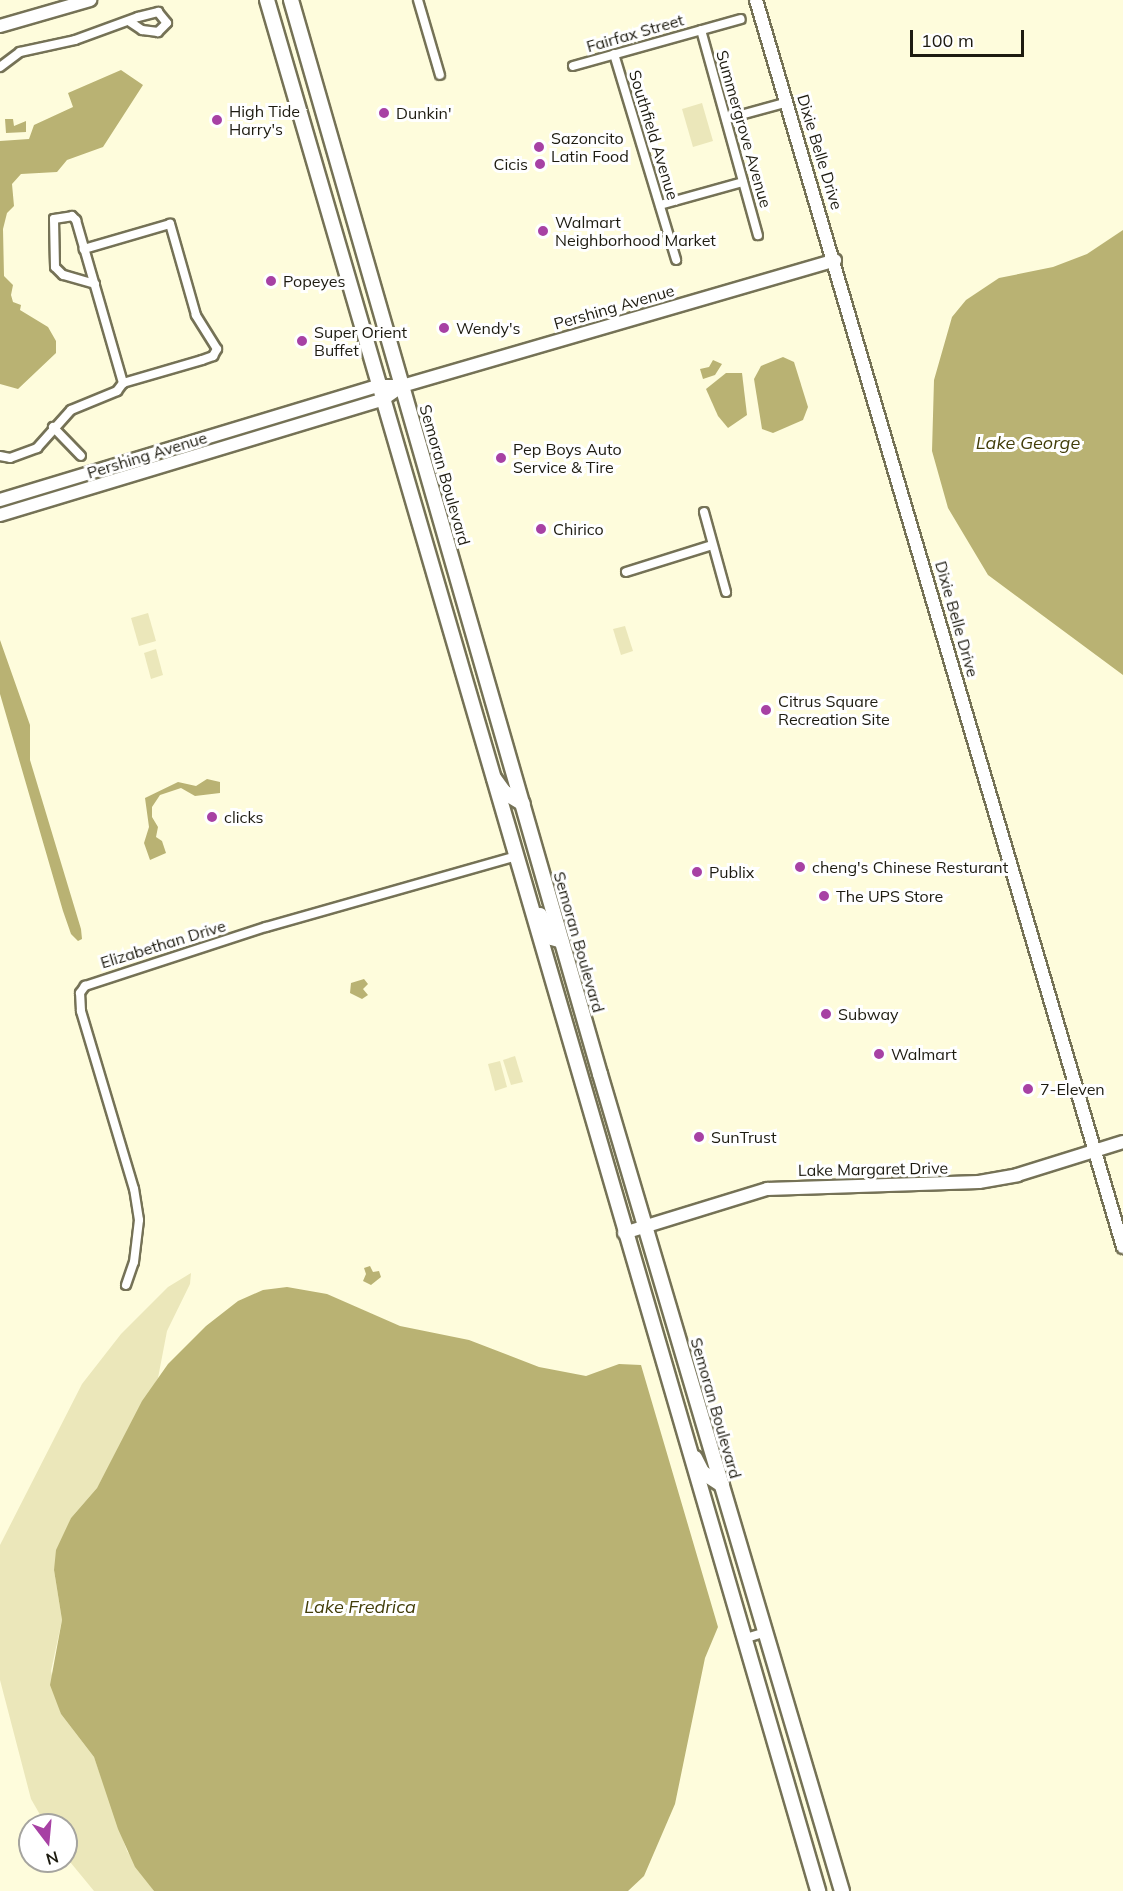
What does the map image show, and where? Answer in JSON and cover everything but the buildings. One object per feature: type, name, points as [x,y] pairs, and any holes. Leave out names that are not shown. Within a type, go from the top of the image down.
[{"type":"main road","points":[[267,0],[520,878],[818,1891]]},
{"type":"main road","name":"Semoran Boulevard","points":[[291,0],[562,942],[842,1891]]},
{"type":"main road","points":[[444,614],[463,626],[478,650]]},
{"type":"main road","points":[[488,768],[504,792],[523,804]]},
{"type":"main road","points":[[520,878],[532,886],[544,929],[552,938],[562,942]]},
{"type":"main road","points":[[682,1432],[702,1472],[722,1485]]},
{"type":"street","points":[[0,26],[90,0]]},
{"type":"street","points":[[418,0],[440,75]]},
{"type":"street","name":"Dixie Belle Drive","points":[[756,0],[835,260],[1123,1247]]},
{"type":"street","name":"Fairfax Street","points":[[573,66],[741,19]]},
{"type":"street","points":[[0,67],[20,52],[130,22]]},
{"type":"street","name":"Summergrove Avenue","points":[[701,30],[758,235]]},
{"type":"street","name":"Southfield Avenue","points":[[615,54],[676,260]]},
{"type":"street","points":[[726,119],[788,102]]},
{"type":"street","points":[[660,205],[743,182]]},
{"type":"street","points":[[95,284],[63,275],[55,267],[54,219],[72,216],[95,284],[123,383]]},
{"type":"street","points":[[0,456],[10,458],[37,448],[53,427],[71,410],[117,391],[123,383],[202,360],[213,356],[217,349],[196,315],[170,224],[84,249]]},
{"type":"street","name":"Pershing Avenue","points":[[0,500],[378,386],[402,386],[835,260]]},
{"type":"street","name":"Pershing Avenue","points":[[0,515],[382,400],[402,386]]},
{"type":"street","points":[[53,427],[81,456]]},
{"type":"street","points":[[704,512],[726,592]]},
{"type":"street","points":[[626,572],[712,545]]},
{"type":"street","name":"Elizabethan Drive","points":[[126,1285],[134,1262],[139,1220],[134,1189],[81,1011],[80,993],[85,986],[266,927],[514,857]]},
{"type":"street","name":"Lake Margaret Drive","points":[[624,1233],[767,1189],[979,1182],[1017,1175],[1123,1142]]},
{"type":"street","points":[[743,1638],[766,1632]]},
{"type":"shaded area","points":[[702,103],[713,141],[693,147],[682,109]]},
{"type":"shaded area","points":[[148,613],[156,641],[139,646],[131,618]]},
{"type":"shaded area","points":[[625,626],[633,651],[621,655],[613,629]]},
{"type":"shaded area","points":[[156,649],[163,675],[151,679],[144,653]]},
{"type":"shaded area","points":[[515,1056],[523,1082],[511,1085],[503,1060]]},
{"type":"shaded area","points":[[500,1061],[507,1087],[495,1091],[488,1064]]},
{"type":"shaded area","points":[[191,1273],[190,1284],[167,1331],[158,1378],[97,1488],[71,1518],[54,1570],[62,1620],[51,1671],[61,1714],[94,1757],[127,1851],[154,1891],[94,1891],[78,1872],[78,1813],[39,1813],[31,1799],[0,1680],[0,1545],[82,1384],[121,1334],[168,1287]]},
{"type":"water","points":[[121,70],[143,85],[103,147],[67,160],[57,172],[21,174],[12,184],[14,206],[7,213],[3,229],[4,276],[13,285],[11,295],[13,302],[21,305],[20,310],[48,327],[56,341],[56,353],[18,389],[0,384],[0,141],[29,139],[34,125],[73,107],[68,93]]},
{"type":"water","points":[[5,119],[13,119],[14,126],[26,121],[26,132],[6,133]]},
{"type":"water","name":"Lake George","points":[[1123,230],[1123,675],[988,575],[948,508],[932,451],[934,380],[952,317],[966,300],[999,278],[1053,267],[1087,254]]},
{"type":"water","points":[[783,357],[794,362],[808,407],[803,420],[773,433],[762,429],[754,379],[761,366]]},
{"type":"water","points":[[713,360],[722,364],[715,375],[703,379],[700,369],[709,367]]},
{"type":"water","points":[[726,373],[742,373],[747,415],[728,428],[718,416],[706,389]]},
{"type":"water","points":[[0,640],[30,725],[30,760],[81,929],[82,939],[78,941],[71,934],[63,911],[0,694]]},
{"type":"water","points":[[207,779],[220,782],[220,793],[195,796],[181,788],[160,795],[152,807],[152,817],[158,827],[156,837],[162,841],[166,853],[150,860],[144,843],[149,827],[145,798],[178,782],[196,786]]},
{"type":"water","points":[[364,979],[368,984],[363,989],[368,995],[362,999],[350,993],[351,983]]},
{"type":"water","points":[[370,1266],[373,1272],[379,1271],[381,1277],[371,1285],[363,1281],[366,1274],[364,1268]]},
{"type":"water","name":"Lake Fredrica","points":[[287,1287],[327,1294],[400,1326],[469,1340],[539,1367],[586,1376],[619,1364],[641,1365],[718,1627],[705,1658],[675,1804],[644,1876],[628,1891],[154,1891],[135,1867],[118,1829],[94,1757],[61,1714],[50,1685],[62,1620],[54,1570],[56,1550],[71,1518],[97,1488],[142,1401],[168,1364],[206,1326],[238,1301],[263,1290]]},
{"type":"place","name":"Dunkin'","points":[[384,113]]},
{"type":"place","name":"High Tide Harry's","points":[[217,120]]},
{"type":"place","name":"Sazoncito Latin Food","points":[[539,147]]},
{"type":"place","name":"Cicis","points":[[540,164]]},
{"type":"place","name":"Walmart Neighborhood Market","points":[[543,231]]},
{"type":"place","name":"Popeyes","points":[[271,281]]},
{"type":"place","name":"Wendy's","points":[[444,328]]},
{"type":"place","name":"Super Orient Buffet","points":[[302,341]]},
{"type":"place","name":"Pep Boys Auto Service & Tire","points":[[501,458]]},
{"type":"place","name":"Chirico","points":[[541,529]]},
{"type":"place","name":"Citrus Square Recreation Site","points":[[766,710]]},
{"type":"place","name":"clicks","points":[[212,817]]},
{"type":"place","name":"cheng's Chinese Resturant","points":[[800,867]]},
{"type":"place","name":"Publix","points":[[697,872]]},
{"type":"place","name":"The UPS Store","points":[[824,896]]},
{"type":"place","name":"Subway","points":[[826,1014]]},
{"type":"place","name":"Walmart","points":[[879,1054]]},
{"type":"place","name":"7-Eleven","points":[[1028,1089]]},
{"type":"place","name":"SunTrust","points":[[699,1137]]}]
